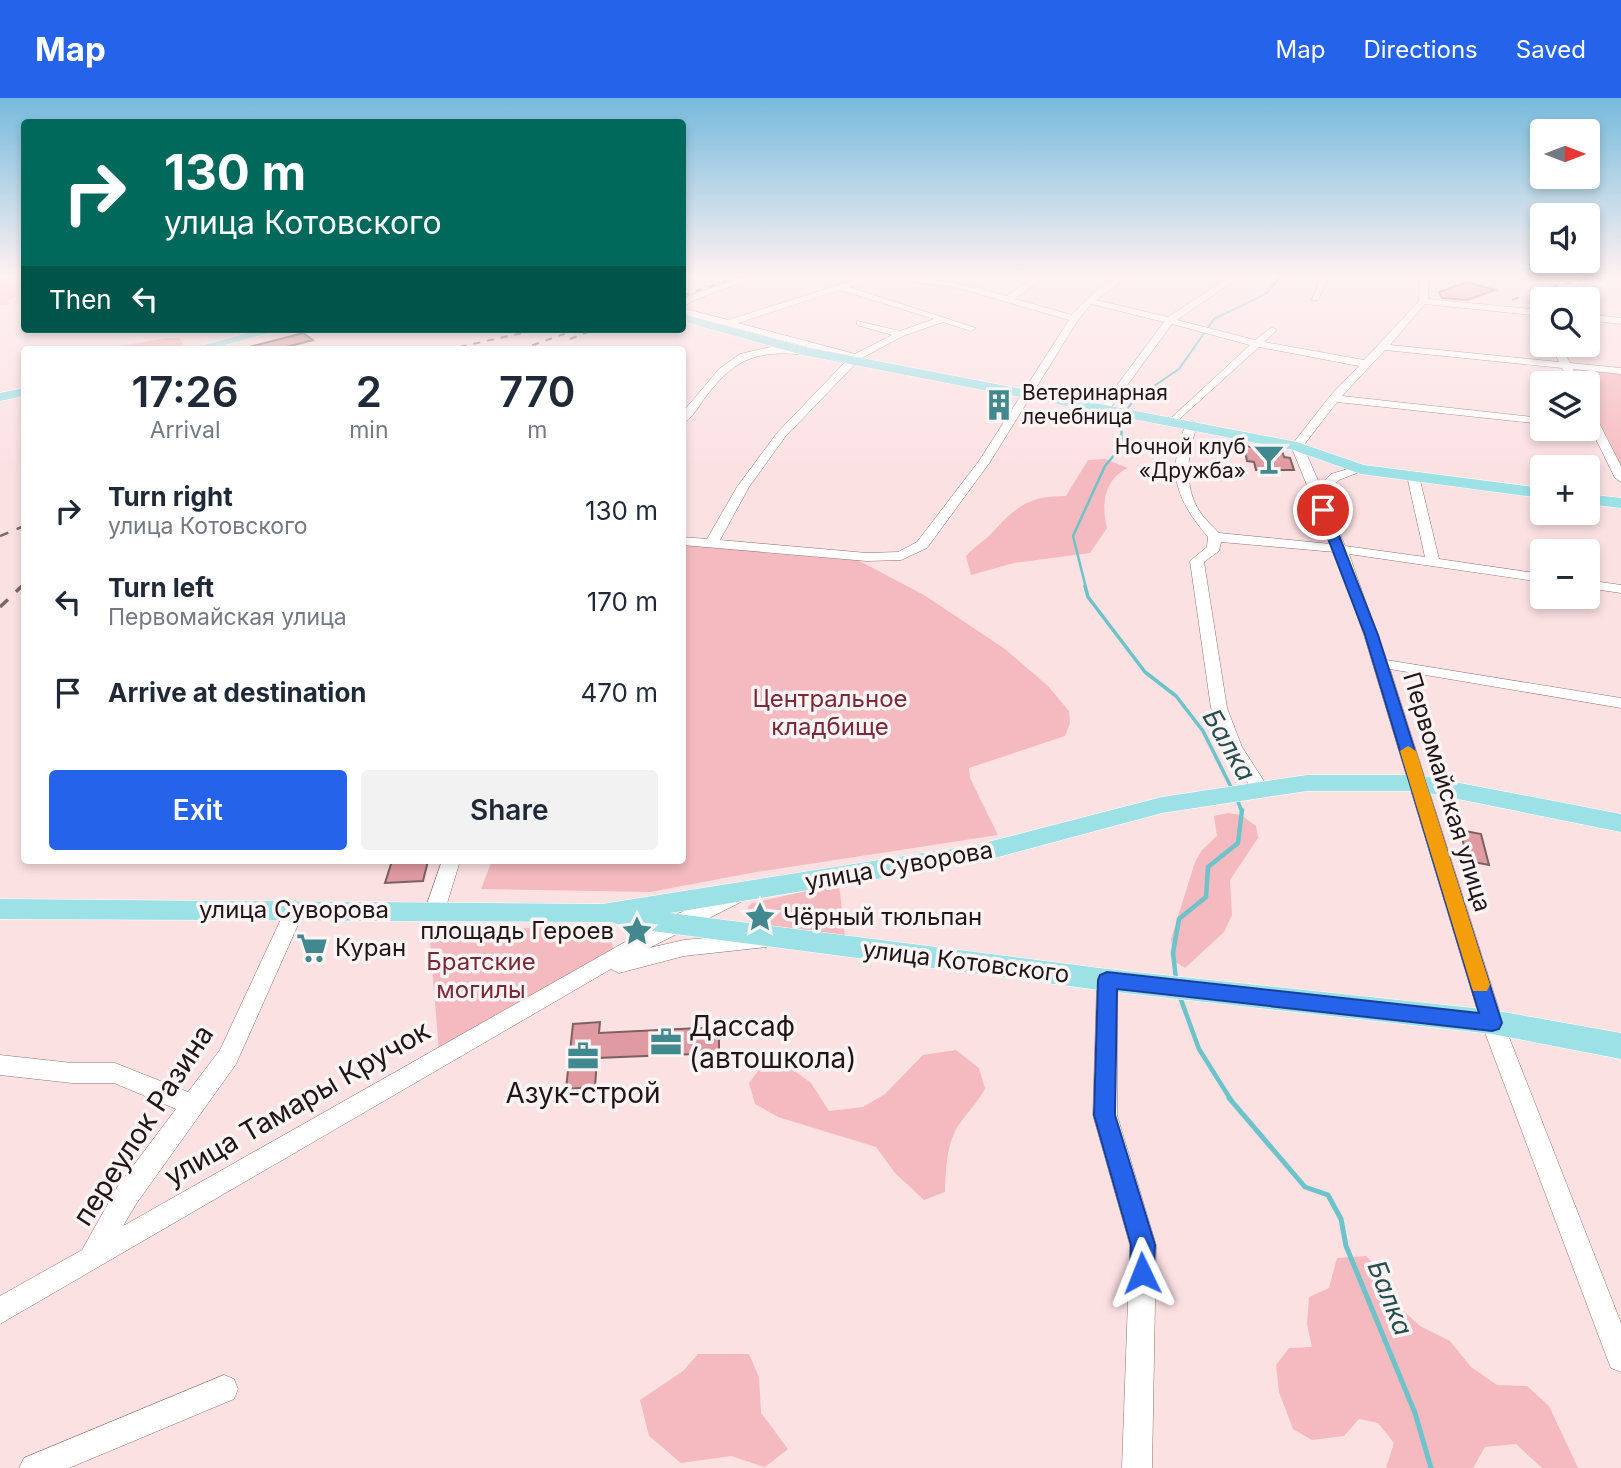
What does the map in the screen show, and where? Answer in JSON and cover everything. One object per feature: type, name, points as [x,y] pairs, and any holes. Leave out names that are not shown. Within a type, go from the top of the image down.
[{"type":"main road","points":[[208,346],[233,340]]},
{"type":"main road","points":[[764,340],[803,351],[853,358],[1297,446],[1361,469],[1530,491]]},
{"type":"main road","points":[[0,397],[21,392]]},
{"type":"main road","points":[[1600,501],[1621,503]]},
{"type":"main road","name":"улица Суворова","points":[[0,909],[435,910],[602,914],[740,894],[980,853],[1163,805],[1307,783],[1418,783],[1621,823]]},
{"type":"main road","name":"улица Котовского","points":[[602,914],[671,926],[1107,980],[1492,1023],[1621,1046]]},
{"type":"street","points":[[786,340],[853,358]]},
{"type":"street","points":[[711,544],[743,487],[781,435],[853,358],[889,340]]},
{"type":"street","points":[[686,541],[867,557],[901,556],[922,545],[984,463],[1060,340]]},
{"type":"street","points":[[1105,408],[1155,340]]},
{"type":"street","points":[[1241,340],[1368,364]]},
{"type":"street","points":[[1174,421],[1261,340]]},
{"type":"street","points":[[1297,446],[1334,398],[1391,340]]},
{"type":"street","points":[[1385,347],[1621,372]]},
{"type":"street","points":[[686,416],[724,371],[751,353],[803,351]]},
{"type":"street","points":[[1562,357],[1569,371]]},
{"type":"street","points":[[1334,398],[1530,420]]},
{"type":"street","points":[[686,401],[696,402]]},
{"type":"street","points":[[1192,424],[1183,443],[1183,473],[1192,510],[1215,537],[1340,549],[1530,576]]},
{"type":"street","points":[[1600,440],[1621,478]]},
{"type":"street","name":"Первомайская улица","points":[[1297,446],[1340,549],[1379,663],[1492,1023],[1621,1358]]},
{"type":"street","points":[[1317,495],[1335,477],[1361,469]]},
{"type":"street","points":[[1413,476],[1433,564]]},
{"type":"street","points":[[1215,537],[1214,548],[1197,561],[1219,708],[1234,747],[1260,789]]},
{"type":"street","points":[[1600,586],[1621,589]]},
{"type":"street","points":[[1379,663],[1621,703]]},
{"type":"street","points":[[435,910],[450,864]]},
{"type":"street","name":"улица Тамары Кручок","points":[[0,1311],[671,926],[740,894]]},
{"type":"street","name":"переулок Разина","points":[[91,1258],[127,1195],[228,1057],[295,909]]},
{"type":"street","points":[[561,988],[631,959],[684,948],[750,941],[824,944]]},
{"type":"street","points":[[1107,980],[1105,1115],[1143,1245],[1137,1468]]},
{"type":"street","points":[[0,1065],[72,1073],[115,1073],[193,1105]]},
{"type":"street","points":[[34,1468],[224,1388]]},
{"type":"green space","points":[[156,340],[181,340],[184,346],[120,346]]},
{"type":"green space","points":[[1572,368],[1621,373],[1621,470],[1600,426],[1600,371],[1574,371]]},
{"type":"green space","points":[[1105,459],[1128,468],[1109,486],[1104,510],[1107,528],[1090,553],[1014,563],[971,575],[966,556],[1015,510],[1042,498],[1066,496],[1088,460]]},
{"type":"green space","name":"Центральное кладбище","points":[[686,545],[852,557],[924,595],[1005,649],[1048,686],[1069,711],[1070,723],[1065,736],[969,768],[970,778],[998,835],[751,873],[650,892],[481,889],[491,864],[686,864]]},
{"type":"green space","points":[[1228,813],[1241,815],[1256,826],[1258,838],[1230,880],[1232,915],[1224,932],[1185,968],[1174,961],[1171,939],[1195,862],[1202,850],[1217,836],[1214,816]]},
{"type":"green space","points":[[839,884],[845,937],[749,924],[748,907],[752,903]]},
{"type":"green space","name":"Братские могилы","points":[[607,927],[616,958],[439,1052],[429,929]]},
{"type":"green space","points":[[956,1050],[979,1068],[985,1089],[954,1134],[947,1158],[945,1192],[924,1200],[895,1173],[876,1147],[778,1117],[755,1104],[749,1083],[761,1067],[785,1064],[811,1083],[829,1111],[863,1107],[885,1094],[923,1055]]},
{"type":"green space","points":[[1366,1256],[1379,1269],[1395,1303],[1420,1326],[1450,1341],[1471,1367],[1497,1385],[1527,1386],[1549,1406],[1578,1468],[1542,1468],[1516,1444],[1485,1447],[1473,1468],[1386,1468],[1394,1443],[1378,1423],[1359,1419],[1344,1436],[1312,1440],[1293,1429],[1279,1392],[1276,1365],[1289,1348],[1312,1347],[1307,1324],[1309,1297],[1329,1288],[1337,1258]]},
{"type":"green space","points":[[698,1354],[749,1354],[759,1377],[761,1413],[788,1449],[765,1467],[731,1456],[681,1463],[649,1436],[640,1400],[683,1371]]},
{"type":"building","points":[[276,340],[313,340],[290,346],[253,346]]},
{"type":"building","name":"Ночной клуб «Дружба»","points":[[1244,446],[1282,451],[1284,457],[1290,458],[1294,470],[1256,470],[1254,462],[1247,461]]},
{"type":"building","points":[[1460,830],[1481,834],[1489,865],[1468,861]]},
{"type":"building","points":[[391,864],[427,864],[423,881],[385,883]]},
{"type":"building","points":[[600,1022],[599,1033],[719,1027],[719,1053],[597,1058],[595,1087],[566,1089],[573,1024]]},
{"type":"waterway","name":"Балка","points":[[1124,413],[1135,399],[1179,369],[1199,340]]},
{"type":"waterway","name":"Балка","points":[[1086,588],[1073,536],[1105,466],[1121,447],[1124,413]]},
{"type":"waterway","name":"Балка","points":[[1085,586],[1088,597],[1145,672],[1176,696],[1203,731],[1232,789]]},
{"type":"waterway","name":"Балка","points":[[1237,799],[1242,812]]},
{"type":"waterway","name":"Балка","points":[[1176,979],[1173,953],[1179,919],[1206,897],[1208,867],[1238,843],[1242,812]]},
{"type":"waterway","name":"Балка","points":[[1180,997],[1199,1049],[1231,1100]]},
{"type":"waterway","name":"Балка","points":[[1229,1098],[1305,1187],[1328,1195],[1341,1219],[1346,1246],[1415,1413],[1431,1468]]},
{"type":"railway","points":[[464,346],[491,340]]},
{"type":"railway","points":[[530,346],[547,340]]},
{"type":"railway","points":[[0,536],[21,527]]},
{"type":"railway","points":[[0,607],[21,587]]},
{"type":"slow traffic","points":[[1408,751],[1480,985]]},
{"type":"place","name":"Ветеринарная лечебница","points":[[999,405]]},
{"type":"place","name":"Ночной клуб «Дружба»","points":[[1269,459]]},
{"type":"place","name":"Чёрный тюльпан","points":[[760,917]]},
{"type":"place","name":"площадь Героев","points":[[637,931]]},
{"type":"place","name":"Куран","points":[[312,948]]},
{"type":"place","name":"Дассаф (автошкола)","points":[[666,1042]]},
{"type":"place","name":"Азук-строй","points":[[583,1056]]},
{"type":"route","points":[[1142,1273],[1143,1245],[1105,1115],[1107,980],[1492,1023],[1371,635],[1323,510]]}]
